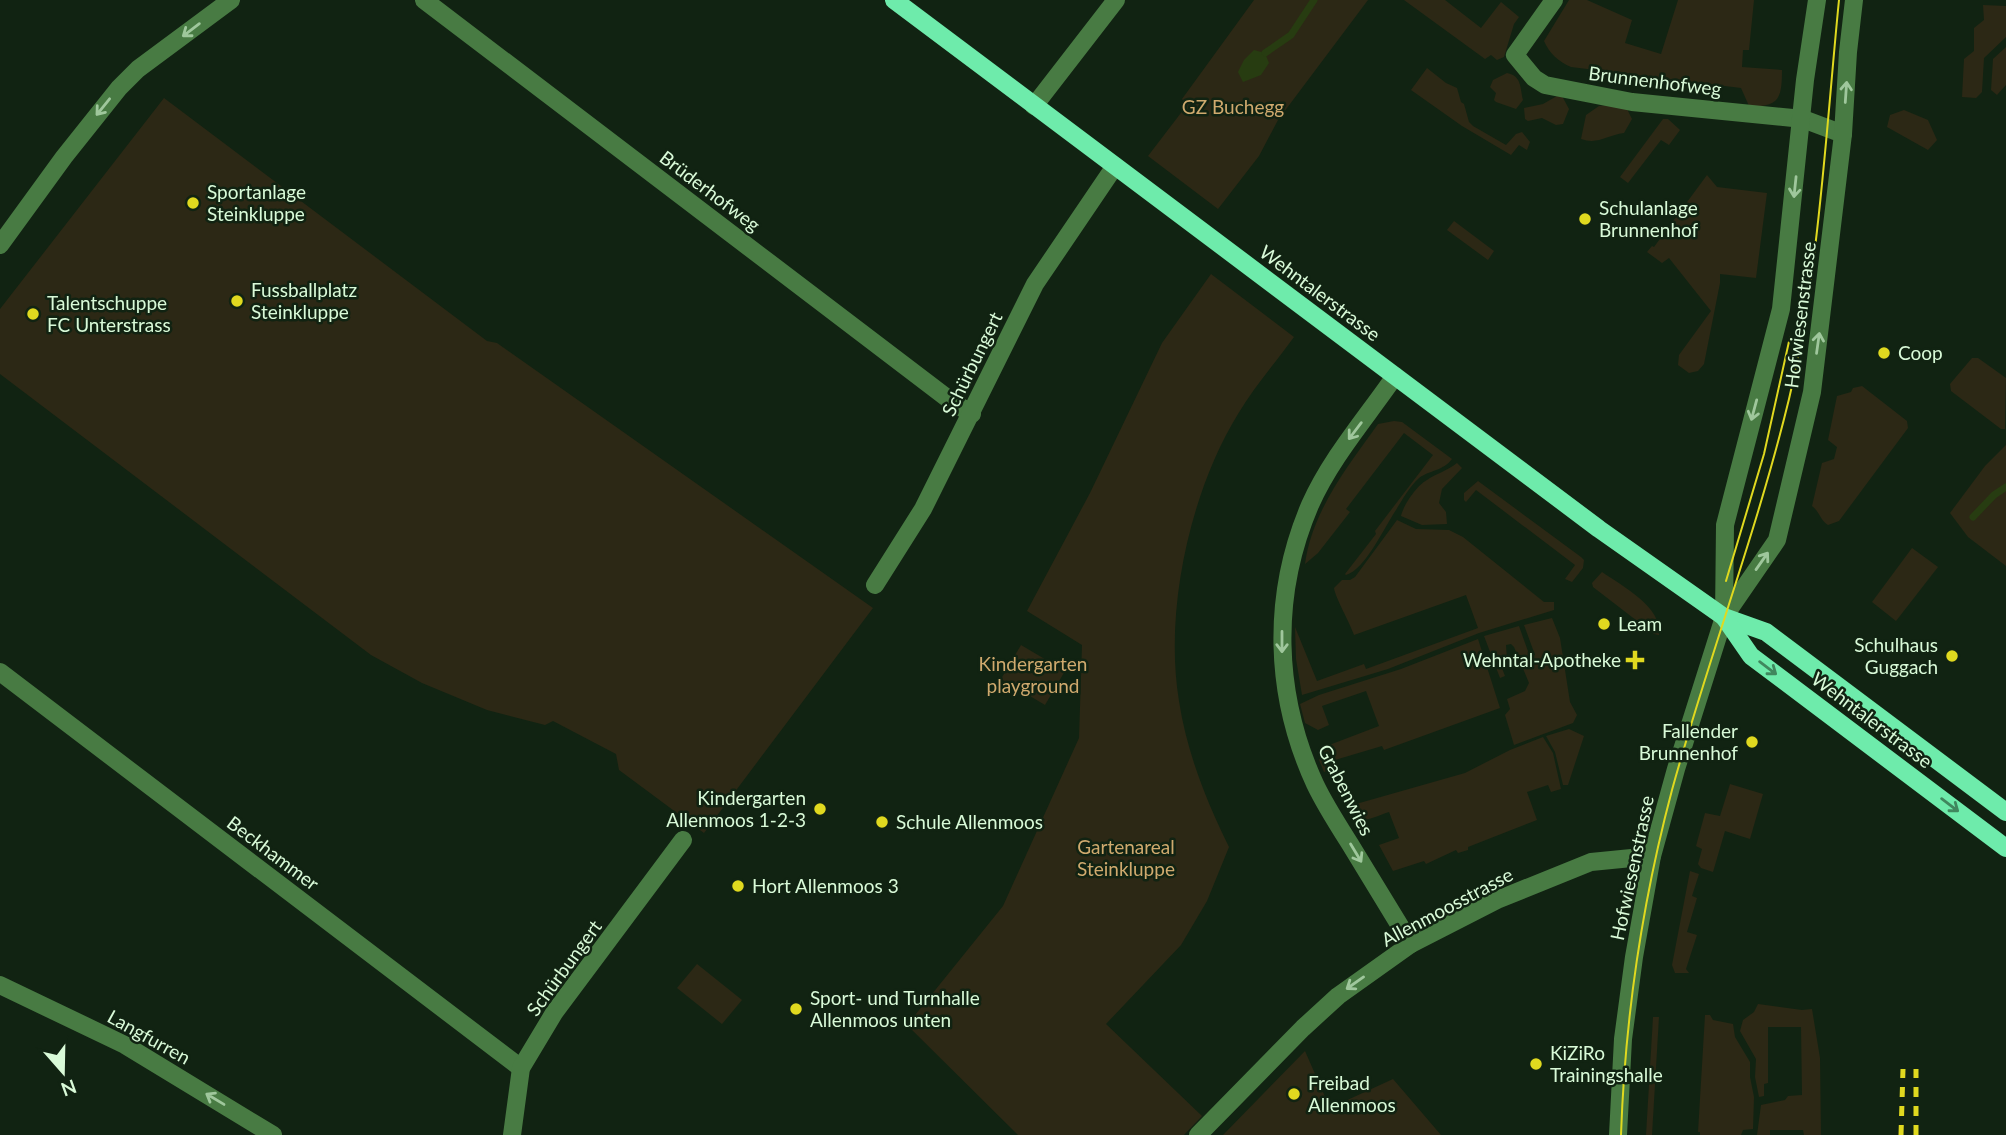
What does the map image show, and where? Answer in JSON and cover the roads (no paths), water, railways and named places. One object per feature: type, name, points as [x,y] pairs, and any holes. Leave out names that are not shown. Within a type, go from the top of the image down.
[{"type":"main road","name":"Wehntalerstrasse","points":[[894,0],[1599,529],[1724,617],[1766,632],[2006,812]]},
{"type":"main road","name":"Wehntalerstrasse","points":[[1724,617],[1751,656],[2006,848]]},
{"type":"street","points":[[0,245],[64,157],[119,88],[138,69],[231,0]]},
{"type":"street","name":"Brüderhofweg","points":[[424,0],[951,401],[972,414]]},
{"type":"street","points":[[1034,106],[1116,0]]},
{"type":"street","name":"Brunnenhofweg","points":[[1554,0],[1515,55],[1534,78],[1545,85],[1632,102],[1803,119],[1843,134]]},
{"type":"street","name":"Hofwiesenstrasse","points":[[1618,1135],[1623,1039],[1652,856],[1676,769],[1724,617],[1725,525],[1781,309],[1805,80],[1817,0]]},
{"type":"street","name":"Hofwiesenstrasse","points":[[1724,617],[1777,540],[1812,392],[1843,134],[1854,0]]},
{"type":"street","name":"Schürbungert","points":[[875,585],[923,509],[1035,284],[1115,166]]},
{"type":"street","name":"Grabenwies","points":[[1395,376],[1348,440],[1327,472],[1311,504],[1297,539],[1288,575],[1281,645],[1288,707],[1316,786],[1411,944]]},
{"type":"street","name":"Beckhammer","points":[[0,672],[521,1068]]},
{"type":"street","name":"Schürbungert","points":[[512,1135],[521,1068],[554,1013],[683,840]]},
{"type":"street","name":"Allenmoosstrasse","points":[[1198,1135],[1338,996],[1411,944],[1497,900],[1591,862],[1652,856]]},
{"type":"street","name":"Langfurren","points":[[0,985],[125,1045],[273,1135]]},
{"type":"waterway","points":[[1265,53],[1291,35],[1314,0]]},
{"type":"waterway","points":[[1973,517],[1994,495],[2006,487]]},
{"type":"tram line","points":[[1621,1135],[1631,1004],[1661,832],[1686,741],[1762,497],[1799,351],[1815,251],[1839,0]]},
{"type":"tram line","points":[[1726,581],[1764,454],[1790,337]]},
{"type":"railway","points":[[1901,1135],[1903,1069]]},
{"type":"railway","points":[[1916,1069],[1916,1135]]},
{"type":"place","name":"Sportanlage Steinkluppe","points":[[193,203]]},
{"type":"place","name":"Schulanlage Brunnenhof","points":[[1585,219]]},
{"type":"place","name":"Fussballplatz Steinkluppe","points":[[237,301]]},
{"type":"place","name":"Talentschuppe FC Unterstrass","points":[[33,314]]},
{"type":"place","name":"Coop","points":[[1884,353]]},
{"type":"place","name":"Leam","points":[[1604,624]]},
{"type":"place","name":"Schulhaus Guggach","points":[[1952,656]]},
{"type":"place","name":"Wehntal-Apotheke","points":[[1635,660]]},
{"type":"place","name":"Fallender Brunnenhof","points":[[1752,742]]},
{"type":"place","name":"Kindergarten Allenmoos 1-2-3","points":[[820,809]]},
{"type":"place","name":"Schule Allenmoos","points":[[882,822]]},
{"type":"place","name":"Hort Allenmoos 3","points":[[738,886]]},
{"type":"place","name":"Sport- und Turnhalle Allenmoos unten","points":[[796,1009]]},
{"type":"place","name":"KiZiRo Trainingshalle","points":[[1536,1064]]},
{"type":"place","name":"Freibad Allenmoos","points":[[1294,1094]]},
{"type":"park label","name":"GZ Buchegg","points":[[1233,107]]},
{"type":"park label","name":"Kindergarten playground","points":[[1033,675]]},
{"type":"park label","name":"Gartenareal Steinkluppe","points":[[1126,858]]}]
